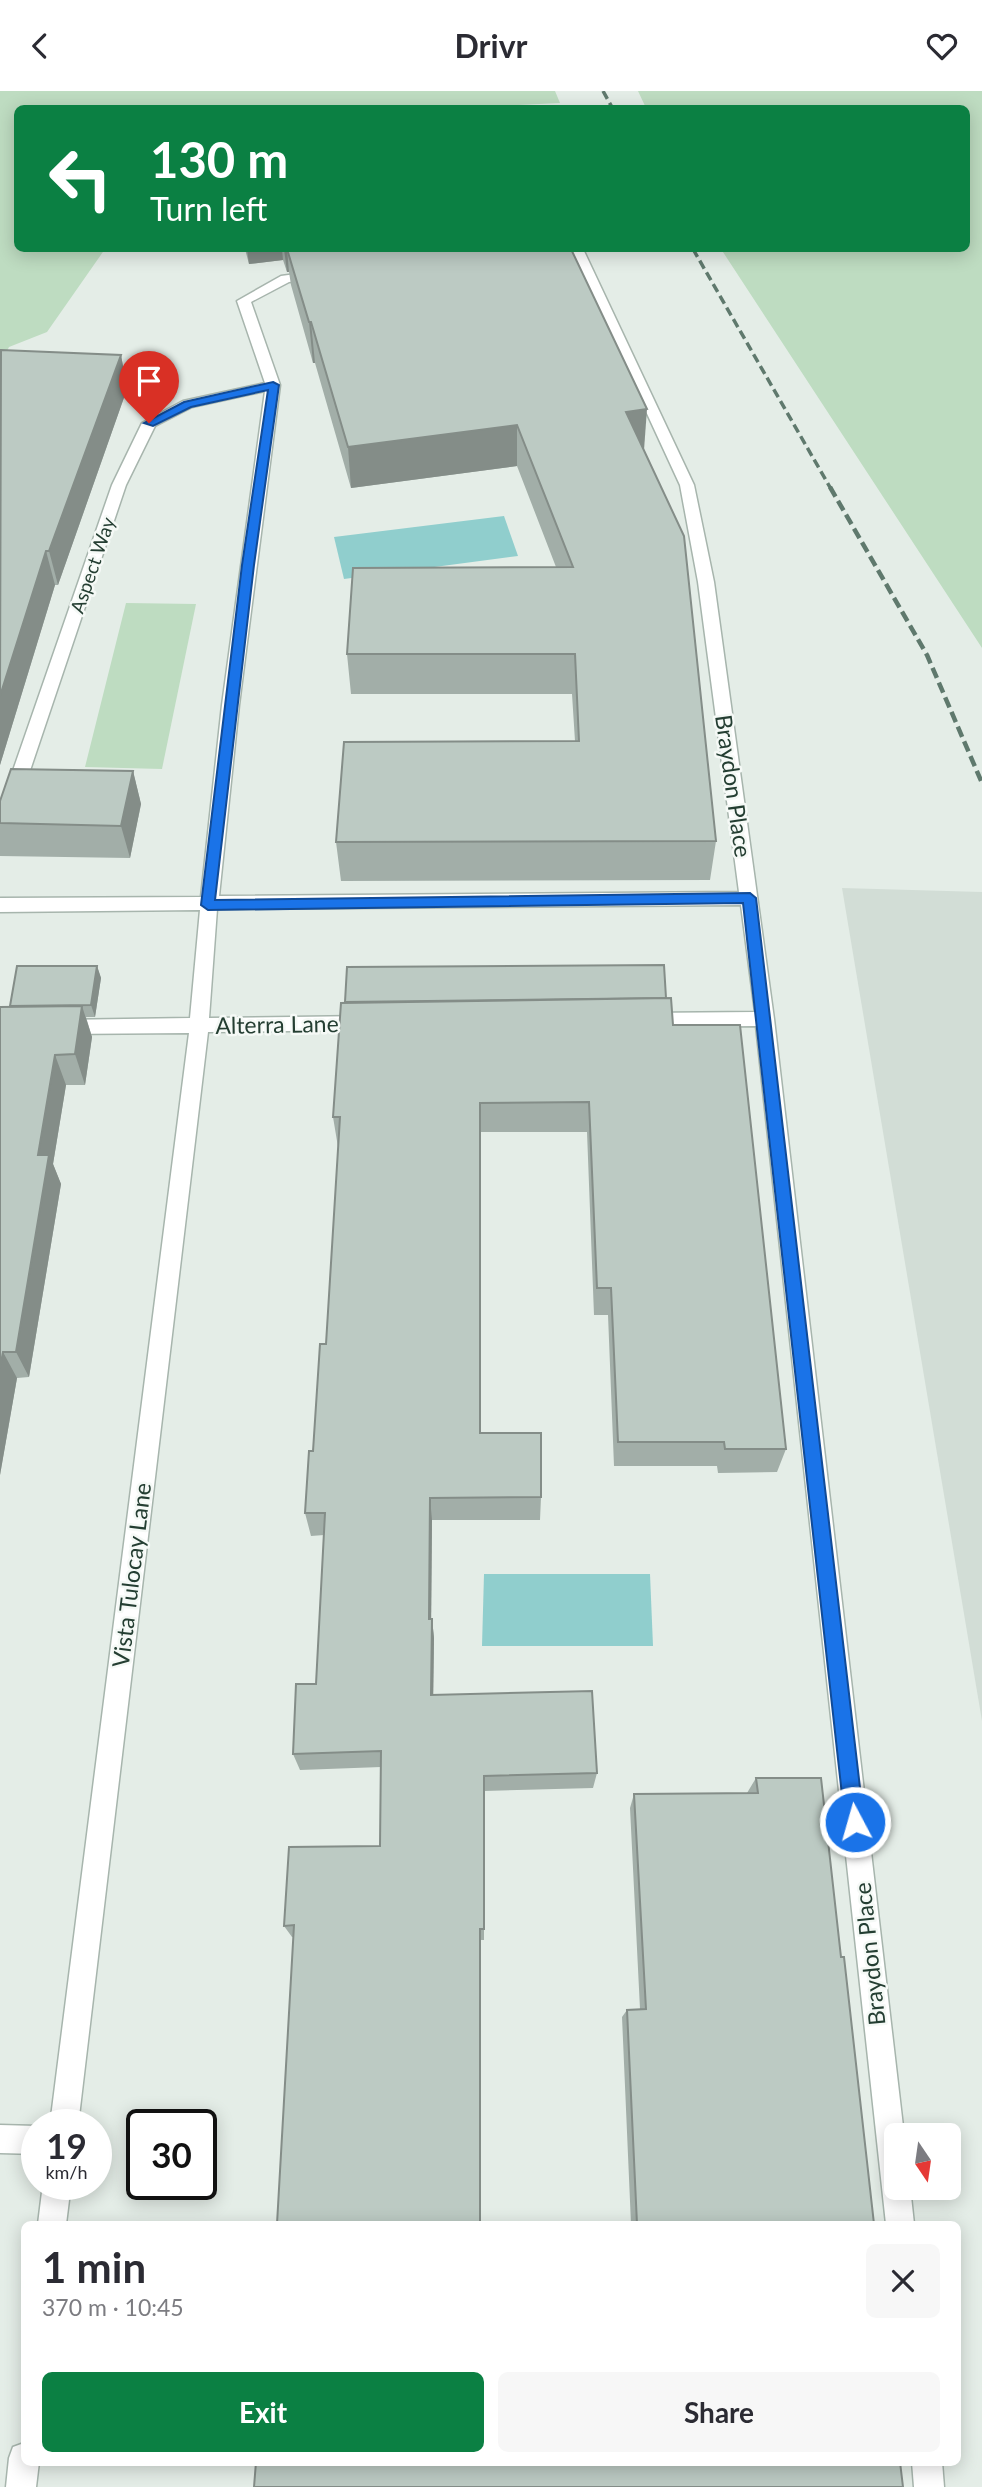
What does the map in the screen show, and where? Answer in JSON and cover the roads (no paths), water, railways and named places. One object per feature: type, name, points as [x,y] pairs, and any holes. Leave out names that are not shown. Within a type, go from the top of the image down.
[{"type":"street","name":"Braydon Place","points":[[578,252],[687,485],[706,582],[765,1019],[900,2221]]},
{"type":"street","points":[[199,1025],[208,905],[246,579],[273,385],[244,301],[286,279],[326,274]]},
{"type":"street","name":"Aspect Way","points":[[0,833],[119,485],[149,423],[188,404],[273,385]]},
{"type":"street","points":[[0,905],[750,898]]},
{"type":"street","points":[[627,1021],[765,1019]]},
{"type":"street","name":"Alterra Lane","points":[[40,1028],[392,1023]]},
{"type":"street","name":"Vista Tulocay Lane","points":[[66,2109],[199,1025]]},
{"type":"street","points":[[0,2139],[21,2140]]},
{"type":"street","points":[[52,2221],[55,2200]]},
{"type":"street","points":[[21,2487],[23,2466]]},
{"type":"street","points":[[927,2466],[929,2487]]},
{"type":"water","points":[[504,516],[518,556],[344,579],[334,537]]},
{"type":"water","points":[[484,1574],[650,1574],[653,1646],[482,1646]]},
{"type":"railway","points":[[603,91],[611,105]]},
{"type":"railway","points":[[695,252],[831,489]]},
{"type":"railway","points":[[830,487],[927,655],[982,783]]}]
